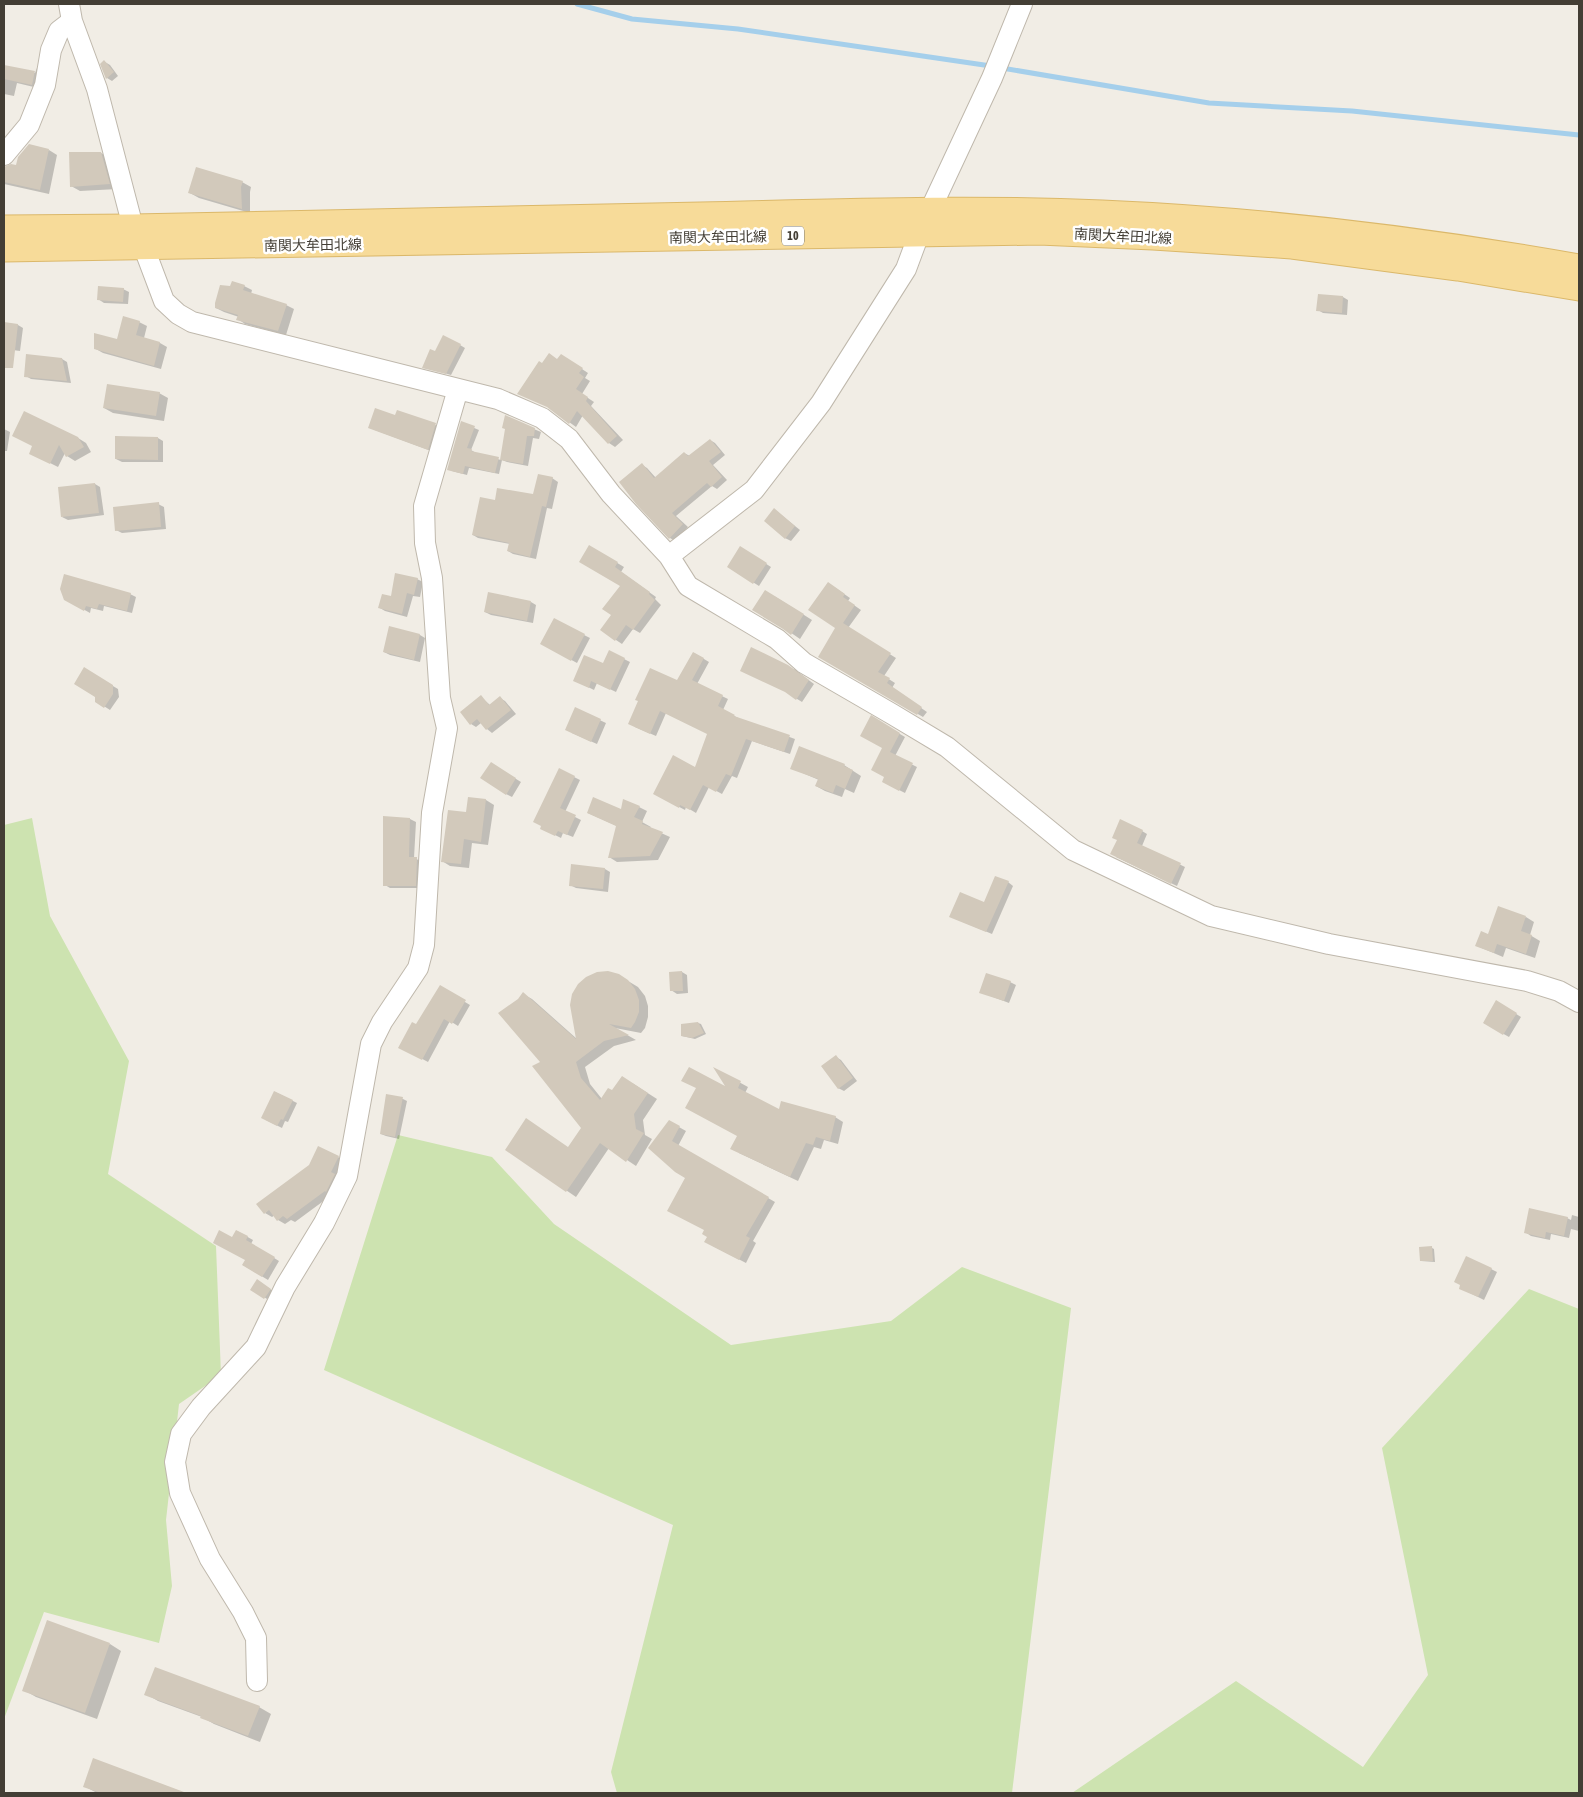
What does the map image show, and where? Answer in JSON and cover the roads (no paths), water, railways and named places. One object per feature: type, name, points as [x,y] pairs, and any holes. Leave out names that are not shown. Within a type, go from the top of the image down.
[{"type":"main road","name":"南関大牟田北線","points":[[4,249],[139,237],[930,210],[1099,213],[1221,220],[1374,236],[1498,252],[1579,266]]},
{"type":"main road","name":"南関大牟田北線","points":[[4,228],[139,237],[1049,233],[1153,237],[1292,246],[1458,268],[1579,288]]},
{"type":"street","points":[[669,556],[754,490],[837,378],[906,269],[919,234],[992,78],[1022,4]]},
{"type":"street","points":[[4,155],[29,124],[45,85],[51,50],[70,12]]},
{"type":"street","points":[[70,12],[97,89],[139,237],[164,301],[178,314],[192,322],[498,399],[542,418],[569,439],[611,494],[669,556],[688,586],[777,639],[804,663],[947,747],[1073,850],[1211,916],[1329,944],[1527,981],[1559,991],[1579,1002]]},
{"type":"street","points":[[257,1680],[256,1638],[243,1612],[210,1559],[180,1494],[175,1462],[181,1434],[201,1407],[256,1347],[285,1287],[324,1223],[347,1176],[371,1044],[382,1022],[418,968],[424,945],[432,813],[447,728],[440,698],[432,578],[425,543],[424,506],[458,389]]},
{"type":"waterway","points":[[577,4],[632,19],[738,29],[991,66]]},
{"type":"waterway","points":[[1002,68],[1209,103],[1352,111],[1579,135]]}]
